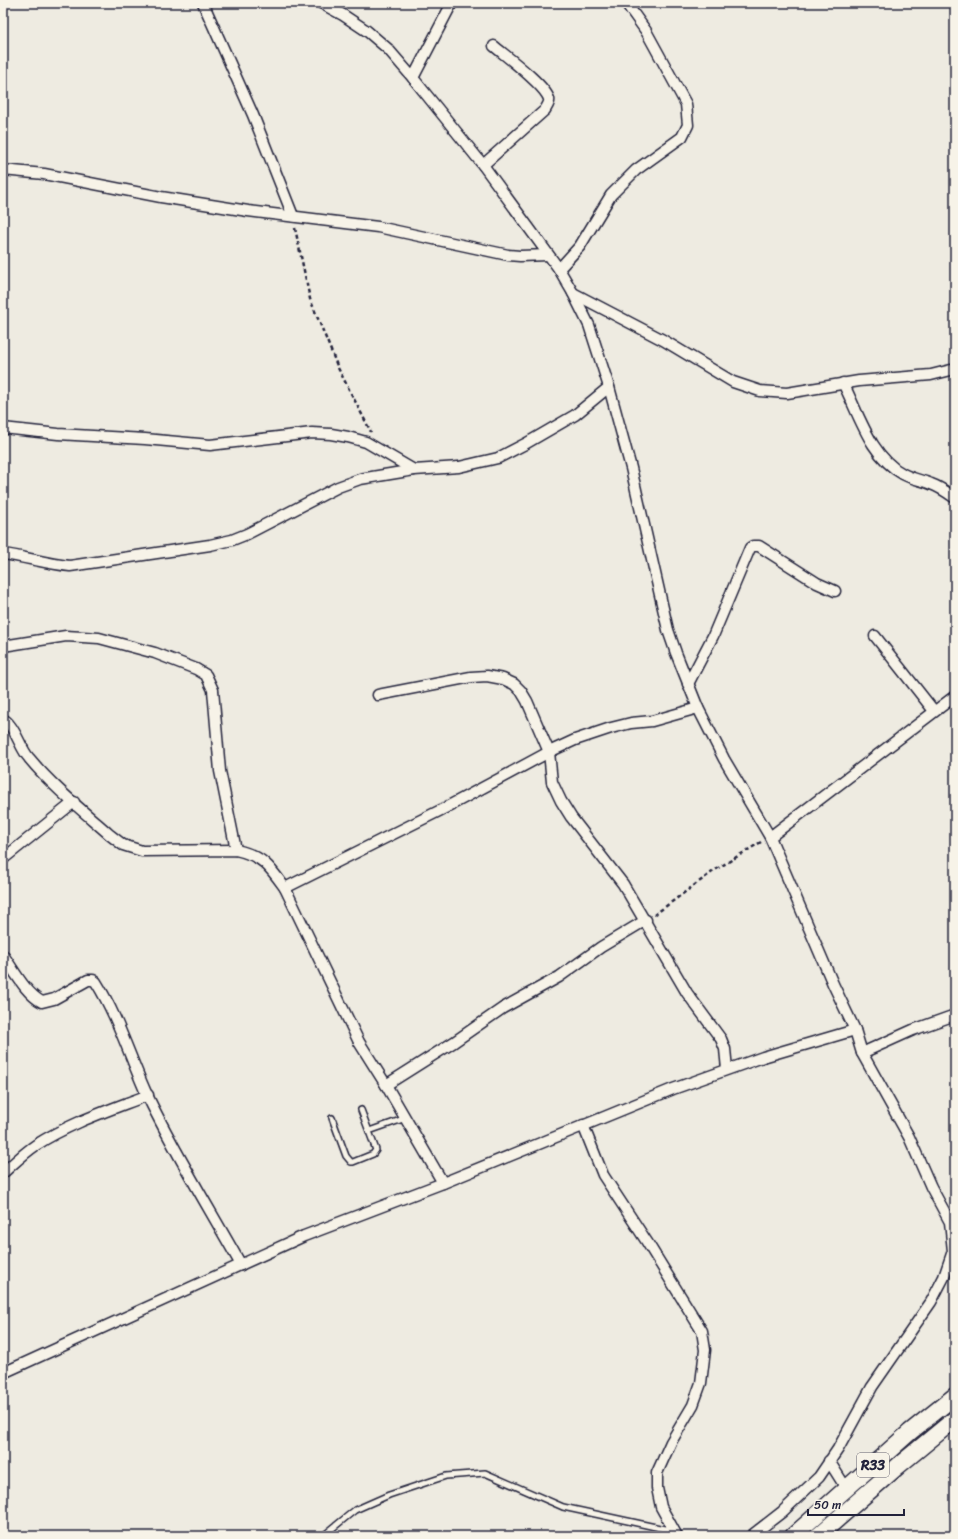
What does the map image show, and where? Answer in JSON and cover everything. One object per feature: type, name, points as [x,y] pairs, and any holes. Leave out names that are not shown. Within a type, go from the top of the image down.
[{"type":"main road","name":"R33","points":[[793,1536],[910,1432],[955,1396]]},
{"type":"main road","name":"R33","points":[[818,1536],[898,1466],[955,1419]]},
{"type":"street","points":[[203,3],[253,116],[293,216]]},
{"type":"street","points":[[321,3],[367,31],[388,49],[483,165],[559,269],[573,293],[589,325],[609,387],[633,476],[668,630],[688,684],[698,708],[724,759],[770,837],[833,984],[855,1030],[862,1053],[909,1137],[950,1222],[953,1251],[944,1277],[931,1302],[872,1387],[838,1449],[819,1477],[782,1512],[751,1536]]},
{"type":"street","points":[[413,78],[452,3]]},
{"type":"street","points":[[559,269],[580,246],[611,195],[636,170],[682,137],[688,125],[686,104],[646,31],[626,3]]},
{"type":"street","points":[[483,165],[545,110],[549,103],[549,98],[538,83],[494,46]]},
{"type":"street","points":[[3,170],[44,174],[161,197],[378,227],[508,255],[548,255]]},
{"type":"street","points":[[573,293],[663,340],[733,382],[760,392],[787,393],[843,383],[931,375],[955,369]]},
{"type":"street","points":[[843,383],[866,432],[888,464],[902,474],[914,479],[931,483],[955,498]]},
{"type":"street","points":[[3,554],[21,556],[70,566],[210,545],[232,540],[247,534],[338,487],[360,479],[414,470],[459,467],[498,458],[575,415],[609,387]]},
{"type":"street","points":[[3,428],[58,434],[210,444],[312,433],[331,434],[366,442],[414,470]]},
{"type":"street","points":[[688,684],[713,636],[750,548],[753,546],[759,546],[817,583],[834,591]]},
{"type":"street","points":[[3,646],[66,636],[99,638],[155,654],[196,669],[206,675],[213,690],[220,771],[236,850]]},
{"type":"street","points":[[875,636],[934,711]]},
{"type":"street","points":[[378,695],[471,677],[487,676],[503,679],[514,684],[521,691],[549,752],[552,782],[561,801],[571,817],[624,884],[687,993],[721,1038],[725,1049],[727,1068]]},
{"type":"street","points":[[770,837],[955,696]]},
{"type":"street","points":[[285,888],[445,808],[549,752],[576,740],[611,728],[631,723],[652,721],[698,708]]},
{"type":"street","points":[[3,721],[6,721],[12,726],[23,751],[49,780],[110,835],[131,848],[142,851],[157,852],[236,850],[250,853],[272,868],[285,888],[359,1042],[406,1118],[443,1183]]},
{"type":"street","points":[[3,859],[74,802]]},
{"type":"street","points":[[386,1085],[454,1042],[503,1008],[558,977],[601,947],[646,920]]},
{"type":"street","points":[[3,955],[30,993],[42,1002],[48,1002],[88,980],[93,980],[96,982],[109,1005],[148,1095],[188,1174],[241,1265]]},
{"type":"street","points":[[862,1053],[913,1030],[955,1015]]},
{"type":"street","points":[[3,1373],[304,1236],[443,1183],[583,1125],[727,1068],[855,1030]]},
{"type":"street","points":[[3,1173],[35,1146],[54,1135],[93,1117],[148,1095]]},
{"type":"street","points":[[583,1125],[603,1175],[647,1242],[702,1331],[704,1350],[701,1382],[693,1404],[668,1447],[657,1473],[657,1488],[661,1507],[676,1534]]},
{"type":"street","points":[[829,1461],[846,1488]]},
{"type":"lane","points":[[332,1118],[346,1156],[351,1162],[353,1162],[375,1152],[376,1148],[360,1110]]},
{"type":"lane","points":[[369,1131],[406,1118]]},
{"type":"lane","points":[[323,1536],[355,1510],[389,1495],[446,1476],[485,1474],[563,1507],[676,1534]]},
{"type":"path","points":[[293,216],[310,299],[338,368],[381,450]]},
{"type":"path","points":[[646,920],[715,870],[770,837]]}]
